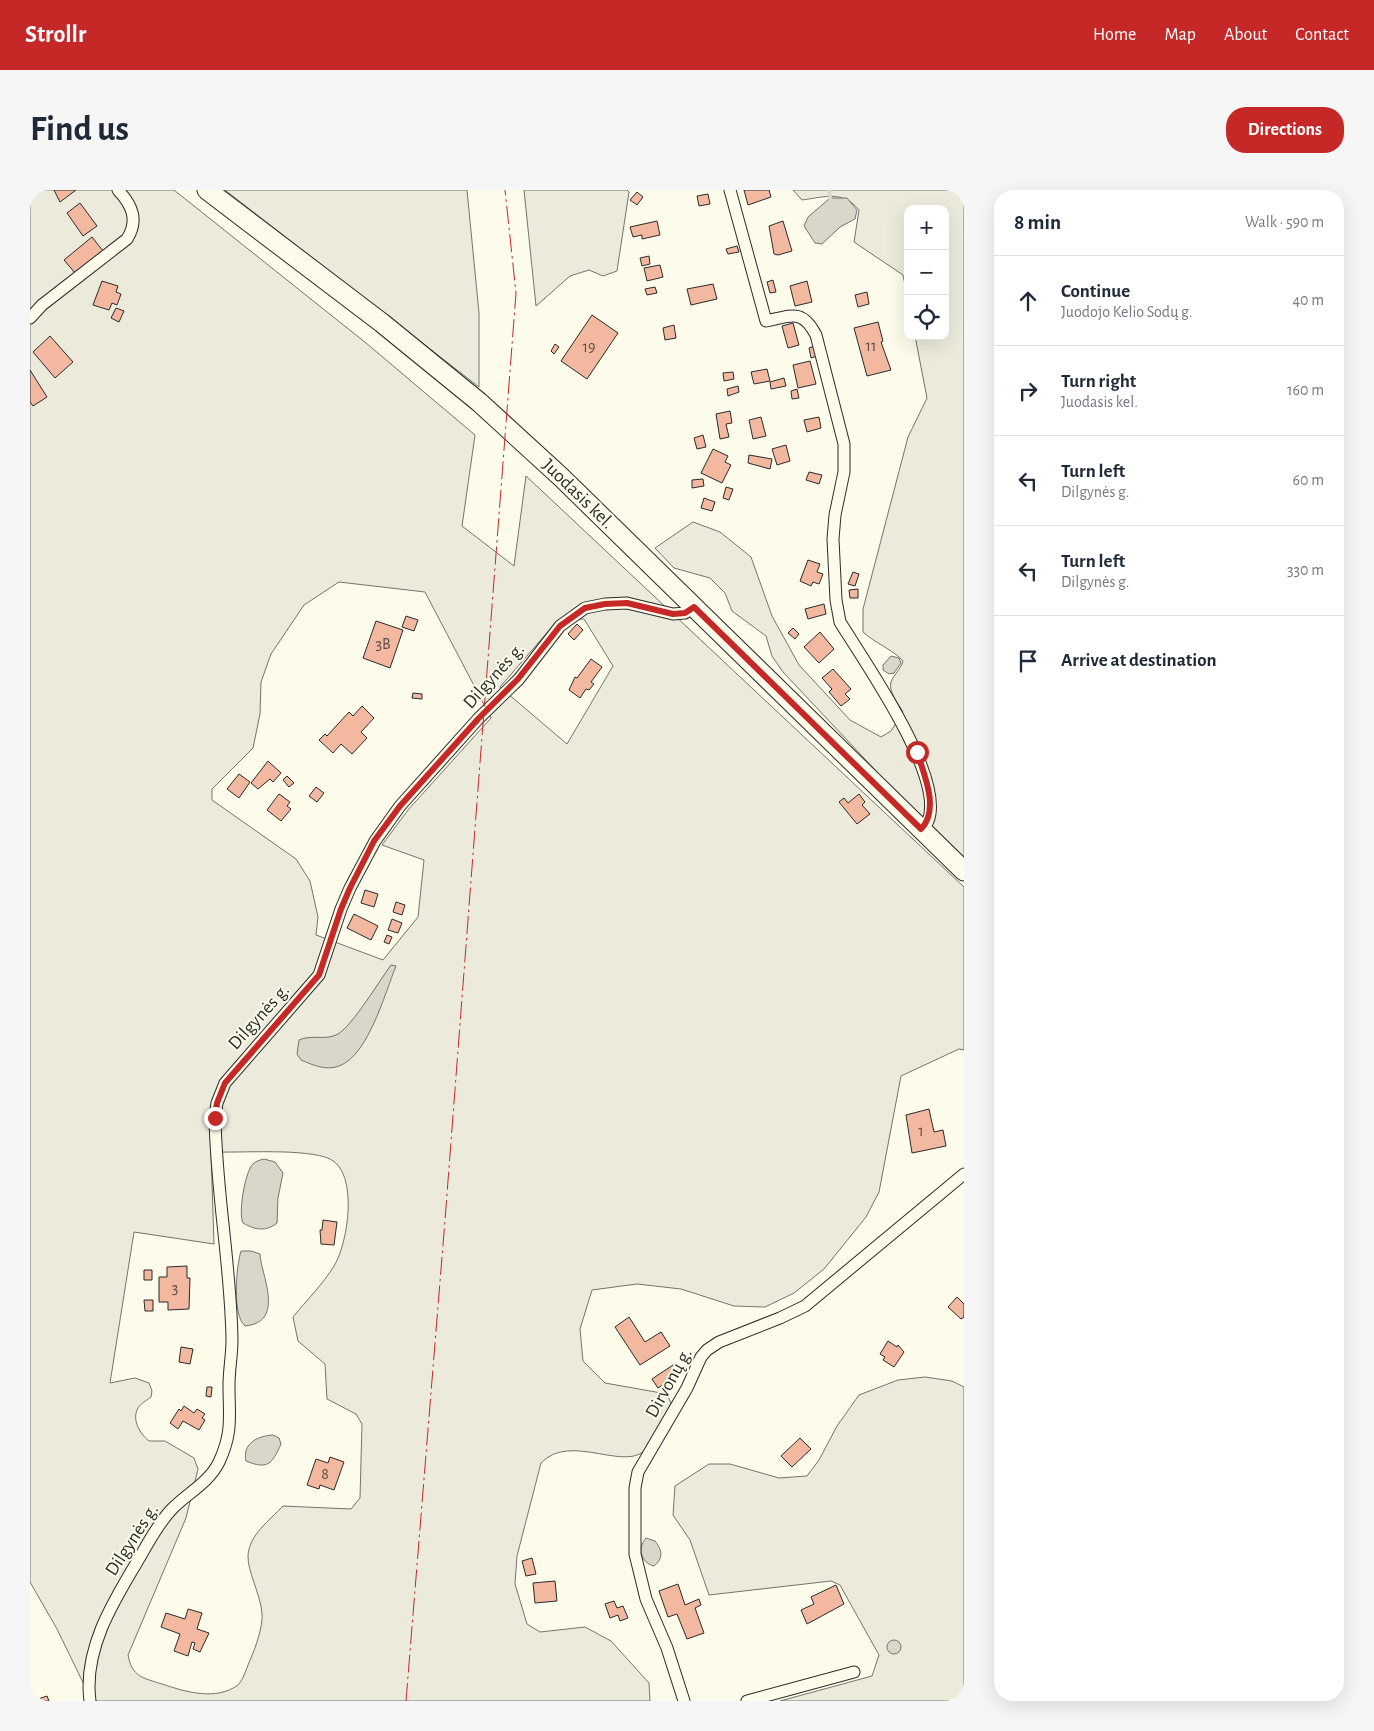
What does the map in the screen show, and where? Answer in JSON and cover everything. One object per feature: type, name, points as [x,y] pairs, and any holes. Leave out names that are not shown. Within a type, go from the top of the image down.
[{"type":"main road","name":"Juodasis kel.","points":[[207,190],[382,323],[479,402],[561,477],[964,871]]},
{"type":"street","points":[[30,318],[42,304],[127,239],[132,231],[133,212],[118,190]]},
{"type":"street","points":[[730,190],[766,321],[793,315],[799,316],[809,322],[816,334],[844,444],[844,472],[835,515],[833,539],[833,567],[840,622],[917,752],[926,779],[930,807],[928,822],[921,829]]},
{"type":"street","name":"Dilgynės g.","points":[[90,1701],[90,1675],[95,1650],[108,1612],[158,1526],[172,1510],[196,1490],[218,1465],[227,1442],[230,1427],[229,1387],[232,1341],[215,1118],[217,1103],[225,1083],[319,975],[341,909],[374,841],[400,806],[478,719],[518,679],[560,626],[585,608],[605,604],[627,603],[673,614],[685,613],[694,607]]},
{"type":"street","name":"Dirvonų g.","points":[[684,1701],[680,1694],[667,1648],[646,1599],[635,1554],[634,1488],[638,1472],[688,1388],[702,1357],[708,1350],[719,1342],[805,1306],[964,1174]]},
{"type":"street","points":[[747,1701],[854,1672]]},
{"type":"shaded area","points":[[30,190],[174,190],[366,343],[475,435],[462,526],[514,566],[526,476],[964,887],[964,1050],[959,1049],[901,1076],[879,1192],[866,1217],[824,1269],[794,1293],[765,1307],[734,1306],[681,1289],[637,1284],[592,1290],[580,1329],[583,1361],[605,1383],[667,1394],[671,1403],[655,1437],[648,1447],[639,1454],[627,1457],[583,1451],[568,1451],[553,1454],[541,1463],[517,1556],[515,1584],[527,1624],[540,1632],[585,1627],[611,1641],[649,1683],[650,1701],[92,1701],[57,1629],[30,1582]],"holes":[[[339,582],[425,592],[491,718],[408,810],[382,845],[424,860],[418,917],[383,960],[316,935],[318,917],[310,881],[296,859],[212,800],[212,789],[253,748],[260,714],[261,682],[271,654],[304,605]],[[584,619],[613,666],[567,744],[500,687],[558,620]],[[211,1152],[306,1153],[330,1159],[339,1167],[345,1179],[348,1193],[347,1226],[339,1256],[330,1273],[293,1317],[298,1341],[325,1364],[327,1399],[356,1414],[362,1424],[360,1498],[351,1509],[283,1506],[256,1534],[250,1547],[248,1561],[261,1607],[262,1619],[259,1636],[244,1676],[238,1685],[220,1693],[201,1694],[181,1690],[139,1676],[132,1668],[128,1655],[186,1518],[198,1469],[194,1458],[165,1441],[149,1441],[140,1431],[136,1422],[136,1413],[140,1405],[151,1397],[152,1391],[149,1383],[135,1378],[110,1383],[134,1232],[214,1244]]]},
{"type":"shaded area","points":[[225,190],[467,190],[479,313],[479,387]]},
{"type":"shaded area","points":[[524,190],[627,190],[629,192],[617,271],[603,276],[589,270],[570,276],[536,306]]},
{"type":"shaded area","points":[[793,190],[964,190],[964,857],[896,792],[783,672],[772,656],[766,636],[732,611],[725,593],[710,578],[674,568],[655,548],[693,522],[720,532],[751,557],[772,616],[799,665],[850,720],[881,737],[891,731],[903,712],[892,694],[890,686],[903,661],[863,632],[863,609],[908,437],[927,398],[916,340],[949,340],[949,205],[904,205],[904,280],[903,275],[854,242],[859,210],[853,204],[840,197],[833,196],[802,200]]},
{"type":"shaded area","points":[[830,198],[847,198],[857,210],[855,219],[840,227],[822,244],[815,243],[804,226],[808,217]]},
{"type":"shaded area","points":[[891,656],[899,658],[901,663],[894,673],[889,674],[883,670],[883,665]]},
{"type":"shaded area","points":[[391,965],[396,966],[381,1007],[359,1050],[349,1060],[339,1066],[329,1068],[320,1067],[301,1060],[297,1054],[299,1040],[338,1034],[358,1013]]},
{"type":"shaded area","points":[[264,1159],[275,1162],[283,1173],[278,1198],[277,1223],[269,1228],[260,1229],[243,1223],[241,1211],[245,1183],[250,1168],[255,1162]]},
{"type":"shaded area","points":[[241,1251],[251,1251],[260,1254],[268,1296],[268,1307],[265,1316],[257,1323],[245,1326],[238,1312],[236,1291]]},
{"type":"shaded area","points":[[925,1377],[952,1381],[964,1387],[964,1701],[780,1701],[872,1676],[879,1655],[840,1585],[831,1581],[709,1595],[690,1540],[673,1515],[675,1486],[709,1464],[730,1464],[779,1478],[807,1476],[819,1460],[837,1426],[859,1395],[898,1380]]},
{"type":"shaded area","points":[[273,1435],[279,1438],[281,1444],[272,1461],[259,1465],[246,1461],[246,1449],[252,1442],[262,1437]]},
{"type":"shaded area","points":[[646,1538],[655,1541],[661,1554],[661,1557],[654,1566],[646,1562],[642,1555],[641,1550]]},
{"type":"shaded area","points":[[891,1640],[897,1640],[901,1647],[897,1654],[891,1654],[887,1650],[887,1644]]},
{"type":"building","points":[[54,190],[76,190],[60,202]]},
{"type":"building","points":[[744,190],[769,190],[771,197],[748,205]]},
{"type":"building","points":[[637,192],[643,197],[637,205],[630,200]]},
{"type":"building","points":[[708,194],[710,204],[699,206],[697,196]]},
{"type":"building","points":[[80,203],[97,226],[83,236],[67,213]]},
{"type":"building","points":[[657,221],[660,235],[642,239],[642,235],[633,237],[630,227]]},
{"type":"building","points":[[783,221],[792,251],[778,255],[774,254],[769,226]]},
{"type":"building","points":[[92,237],[103,251],[75,273],[64,260]]},
{"type":"building","points":[[737,246],[739,252],[728,254],[726,249]]},
{"type":"building","points":[[649,256],[650,264],[642,266],[640,258]]},
{"type":"building","points":[[660,265],[663,277],[647,281],[644,268]]},
{"type":"building","points":[[773,280],[776,292],[770,293],[767,282]]},
{"type":"building","points":[[102,281],[118,286],[116,292],[121,294],[117,305],[112,303],[109,310],[93,305]]},
{"type":"building","points":[[807,281],[812,302],[795,306],[790,286]]},
{"type":"building","points":[[713,284],[717,299],[691,305],[687,289]]},
{"type":"building","points":[[655,287],[657,293],[647,295],[645,289]]},
{"type":"building","points":[[867,292],[869,304],[858,307],[855,295]]},
{"type":"building","points":[[116,308],[124,311],[119,322],[111,318]]},
{"type":"building","points":[[592,315],[618,333],[587,379],[561,361]]},
{"type":"building","points":[[878,322],[883,341],[881,342],[891,370],[867,376],[854,328]]},
{"type":"building","points":[[793,323],[799,345],[788,348],[782,326]]},
{"type":"building","points":[[674,325],[676,338],[665,340],[663,328]]},
{"type":"building","points":[[50,336],[73,362],[55,378],[33,352]]},
{"type":"building","points":[[555,344],[559,347],[554,354],[551,351]]},
{"type":"building","points":[[815,346],[817,356],[811,358],[809,348]]},
{"type":"building","points":[[810,361],[816,384],[798,388],[793,365]]},
{"type":"building","points":[[767,369],[770,381],[754,384],[751,372]]},
{"type":"building","points":[[30,370],[47,397],[33,406],[30,402]]},
{"type":"building","points":[[733,372],[734,379],[724,381],[723,373]]},
{"type":"building","points":[[784,378],[786,386],[771,389],[770,382]]},
{"type":"building","points":[[738,386],[739,392],[728,396],[727,389]]},
{"type":"building","points":[[797,389],[799,398],[792,399],[791,391]]},
{"type":"building","points":[[730,411],[732,423],[726,424],[729,437],[720,439],[716,414]]},
{"type":"building","points":[[761,417],[766,436],[753,439],[749,420]]},
{"type":"building","points":[[819,417],[821,428],[807,432],[804,420]]},
{"type":"building","points":[[703,435],[706,447],[697,449],[694,438]]},
{"type":"building","points":[[786,445],[790,461],[777,465],[772,449]]},
{"type":"building","points":[[713,449],[728,456],[725,462],[731,465],[722,483],[701,473]]},
{"type":"building","points":[[749,455],[772,459],[770,469],[748,463]]},
{"type":"building","points":[[809,472],[822,475],[819,484],[806,480]]},
{"type":"building","points":[[703,479],[704,486],[692,488],[692,480]]},
{"type":"building","points":[[726,487],[733,489],[729,500],[723,498]]},
{"type":"building","points":[[704,498],[715,502],[712,511],[701,508]]},
{"type":"building","points":[[808,560],[820,564],[817,572],[823,574],[819,584],[813,582],[811,586],[800,581]]},
{"type":"building","points":[[853,572],[859,574],[855,586],[848,584]]},
{"type":"building","points":[[858,589],[858,598],[850,598],[849,590]]},
{"type":"building","points":[[824,604],[826,614],[808,619],[805,609]]},
{"type":"building","points":[[406,616],[418,620],[414,631],[402,627]]},
{"type":"building","points":[[376,621],[403,630],[390,668],[363,658]]},
{"type":"building","points":[[577,624],[583,630],[574,640],[568,634]]},
{"type":"building","points":[[793,628],[799,634],[795,639],[788,633]]},
{"type":"building","points":[[820,632],[834,649],[819,663],[804,647]]},
{"type":"building","points":[[591,659],[602,667],[591,682],[594,684],[589,690],[586,689],[580,698],[569,690],[575,677],[577,678]]},
{"type":"building","points":[[833,669],[851,689],[845,694],[850,699],[841,706],[829,692],[832,689],[822,678]]},
{"type":"building","points":[[413,693],[422,694],[422,699],[412,698]]},
{"type":"building","points":[[362,706],[374,718],[361,732],[367,738],[352,754],[341,744],[333,753],[319,740],[325,734],[327,736],[349,712],[353,716]]},
{"type":"building","points":[[268,761],[281,773],[273,782],[270,779],[258,789],[251,783]]},
{"type":"building","points":[[239,774],[250,782],[239,798],[227,789]]},
{"type":"building","points":[[287,776],[294,783],[289,787],[283,780]]},
{"type":"building","points":[[316,787],[324,793],[317,802],[309,796]]},
{"type":"building","points":[[279,794],[290,802],[287,806],[291,809],[281,821],[267,810]]},
{"type":"building","points":[[859,794],[865,802],[862,805],[870,814],[857,824],[839,802],[844,798],[848,803]]},
{"type":"building","points":[[365,890],[378,894],[374,907],[361,903]]},
{"type":"building","points":[[396,902],[405,905],[402,915],[393,912]]},
{"type":"building","points":[[354,914],[378,926],[371,940],[347,928]]},
{"type":"building","points":[[392,919],[402,923],[398,933],[388,930]]},
{"type":"building","points":[[387,935],[392,937],[389,944],[384,942]]},
{"type":"building","points":[[929,1109],[934,1132],[943,1130],[946,1146],[912,1153],[906,1115]]},
{"type":"building","points":[[323,1220],[337,1222],[334,1245],[321,1244],[320,1230],[322,1230]]},
{"type":"building","points":[[187,1266],[187,1278],[190,1278],[189,1309],[168,1310],[168,1302],[159,1302],[159,1277],[167,1277],[167,1267]]},
{"type":"building","points":[[144,1270],[152,1270],[152,1280],[144,1280]]},
{"type":"building","points":[[957,1297],[964,1304],[964,1317],[961,1319],[948,1307]]},
{"type":"building","points":[[144,1300],[153,1300],[153,1311],[145,1311]]},
{"type":"building","points":[[629,1317],[645,1342],[661,1332],[670,1346],[640,1365],[615,1327]]},
{"type":"building","points":[[888,1341],[897,1347],[898,1345],[904,1352],[894,1367],[883,1360],[885,1357],[880,1354]]},
{"type":"building","points":[[181,1347],[193,1349],[190,1364],[179,1362]]},
{"type":"building","points":[[676,1363],[682,1373],[658,1388],[652,1379]]},
{"type":"building","points":[[207,1387],[212,1387],[211,1397],[206,1396]]},
{"type":"building","points":[[184,1406],[194,1413],[197,1409],[205,1414],[202,1418],[205,1420],[199,1430],[183,1421],[178,1429],[170,1423],[179,1409],[181,1411]]},
{"type":"building","points":[[800,1438],[811,1449],[792,1467],[781,1456]]},
{"type":"building","points":[[330,1457],[344,1462],[334,1490],[320,1485],[319,1489],[307,1485],[316,1459],[328,1463]]},
{"type":"building","points":[[532,1558],[536,1574],[526,1576],[522,1561]]},
{"type":"building","points":[[555,1581],[557,1601],[535,1603],[533,1583]]},
{"type":"building","points":[[678,1584],[685,1605],[699,1599],[701,1605],[695,1608],[704,1633],[687,1639],[677,1614],[668,1617],[659,1591]]},
{"type":"building","points":[[836,1585],[844,1604],[807,1624],[801,1610],[814,1604],[811,1597]]},
{"type":"building","points":[[614,1601],[617,1608],[623,1606],[628,1618],[620,1621],[618,1615],[610,1618],[605,1604]]},
{"type":"building","points":[[188,1609],[202,1613],[197,1629],[209,1633],[200,1652],[193,1649],[195,1643],[192,1642],[188,1656],[174,1651],[180,1634],[161,1627],[166,1613],[185,1619]]},
{"type":"building","points":[[47,1696],[49,1701],[35,1701],[35,1700]]},
{"type":"waterway","points":[[829,190],[830,198]]},
{"type":"power","points":[[406,1701],[516,293],[505,190]]},
{"type":"route","points":[[215,1118],[217,1103],[225,1083],[310,988],[319,975],[331,945],[341,909],[374,841],[400,806],[461,741],[478,719],[518,679],[560,626],[571,616],[585,608],[605,604],[627,603],[673,614],[685,613],[694,607],[921,829],[928,822],[930,807],[926,779],[917,752]]}]
